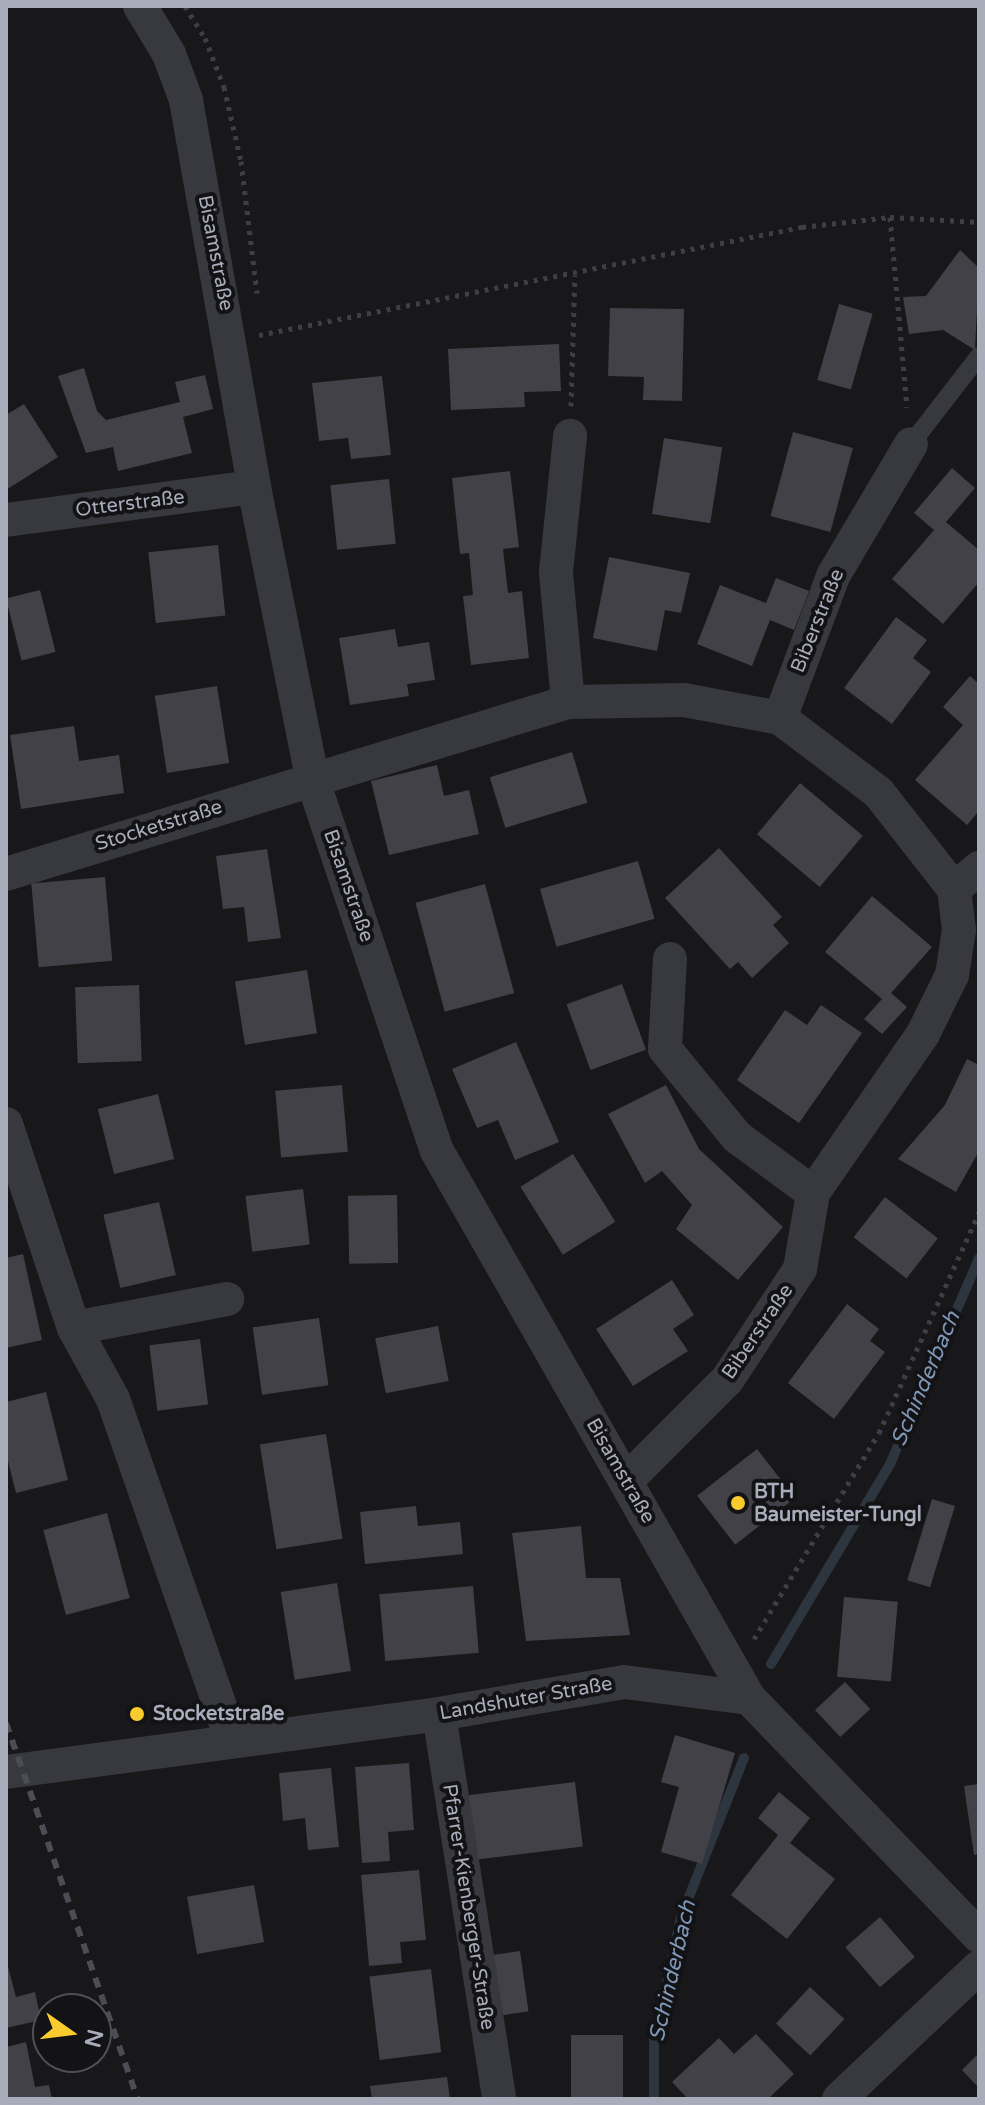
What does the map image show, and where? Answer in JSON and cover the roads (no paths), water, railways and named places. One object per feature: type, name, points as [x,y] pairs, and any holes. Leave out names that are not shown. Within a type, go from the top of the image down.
[{"type":"street","name":"Bisamstraße","points":[[140,6],[169,54],[186,100],[246,336],[254,487],[312,778],[437,1151],[749,1698]]},
{"type":"street","points":[[568,702],[556,572],[570,436]]},
{"type":"street","name":"Biberstraße","points":[[780,718],[833,576],[911,444]]},
{"type":"street","name":"Otterstraße","points":[[6,520],[254,487]]},
{"type":"street","name":"Biberstraße","points":[[312,778],[568,702],[684,700],[780,718],[878,792],[967,879],[952,975],[923,1034],[813,1193],[800,1269],[727,1380],[626,1481]]},
{"type":"street","name":"Stocketstraße","points":[[6,874],[312,778]]},
{"type":"street","points":[[670,959],[665,1049],[737,1137],[813,1193]]},
{"type":"street","points":[[6,1124],[74,1328],[113,1399],[232,1741]]},
{"type":"street","points":[[74,1328],[227,1299]]},
{"type":"street","name":"Landshuter Straße","points":[[14,1771],[439,1714],[624,1682],[749,1698]]},
{"type":"street","points":[[749,1698],[979,1936]]},
{"type":"street","name":"Pfarrer-Kienberger-Straße","points":[[439,1714],[499,2099]]},
{"type":"street","points":[[839,2099],[979,1967]]},
{"type":"lane","points":[[911,444],[979,356]]},
{"type":"waterway","name":"Schinderbach","points":[[771,1664],[890,1464],[979,1258]]},
{"type":"waterway","name":"Schinderbach","points":[[654,2099],[654,2041],[681,1917],[744,1758]]},
{"type":"railway","points":[[6,1723],[138,2099]]},
{"type":"place","name":"BTH Baumeister-Tungl","points":[[738,1503]]},
{"type":"place","name":"Stocketstraße","points":[[137,1714]]}]
